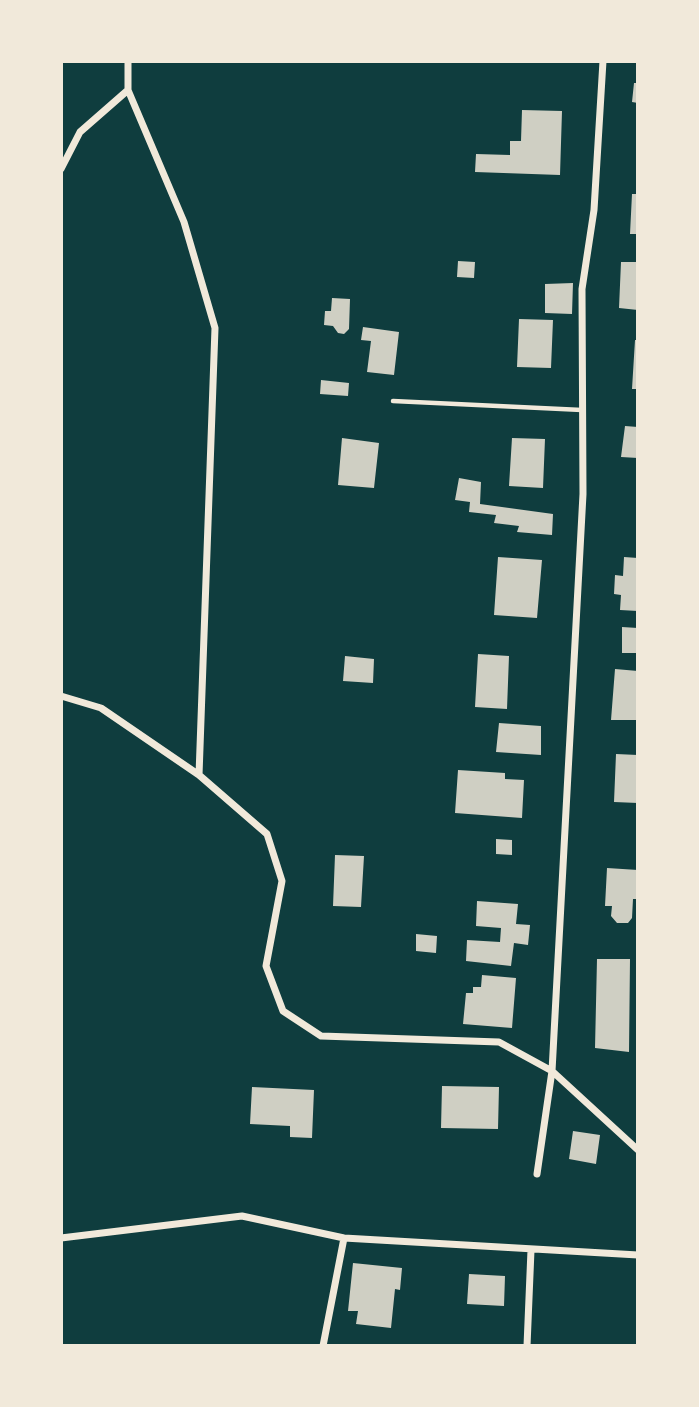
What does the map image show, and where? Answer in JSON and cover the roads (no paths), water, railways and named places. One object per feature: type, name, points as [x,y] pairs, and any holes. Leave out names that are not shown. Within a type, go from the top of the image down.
[{"type":"street","points":[[128,61],[128,90],[184,222],[215,328],[199,775]]},
{"type":"street","points":[[537,1174],[552,1071],[583,494],[582,289],[594,211],[603,61]]},
{"type":"street","points":[[61,169],[80,132],[128,90]]},
{"type":"street","points":[[61,696],[101,708],[199,775],[267,834],[282,881],[266,966],[283,1011],[321,1036],[499,1042],[552,1071],[638,1150]]},
{"type":"street","points":[[61,1238],[242,1216],[344,1238],[638,1255]]},
{"type":"street","points":[[323,1346],[344,1238]]},
{"type":"street","points":[[527,1346],[531,1250]]},
{"type":"lane","points":[[393,401],[582,410]]}]
